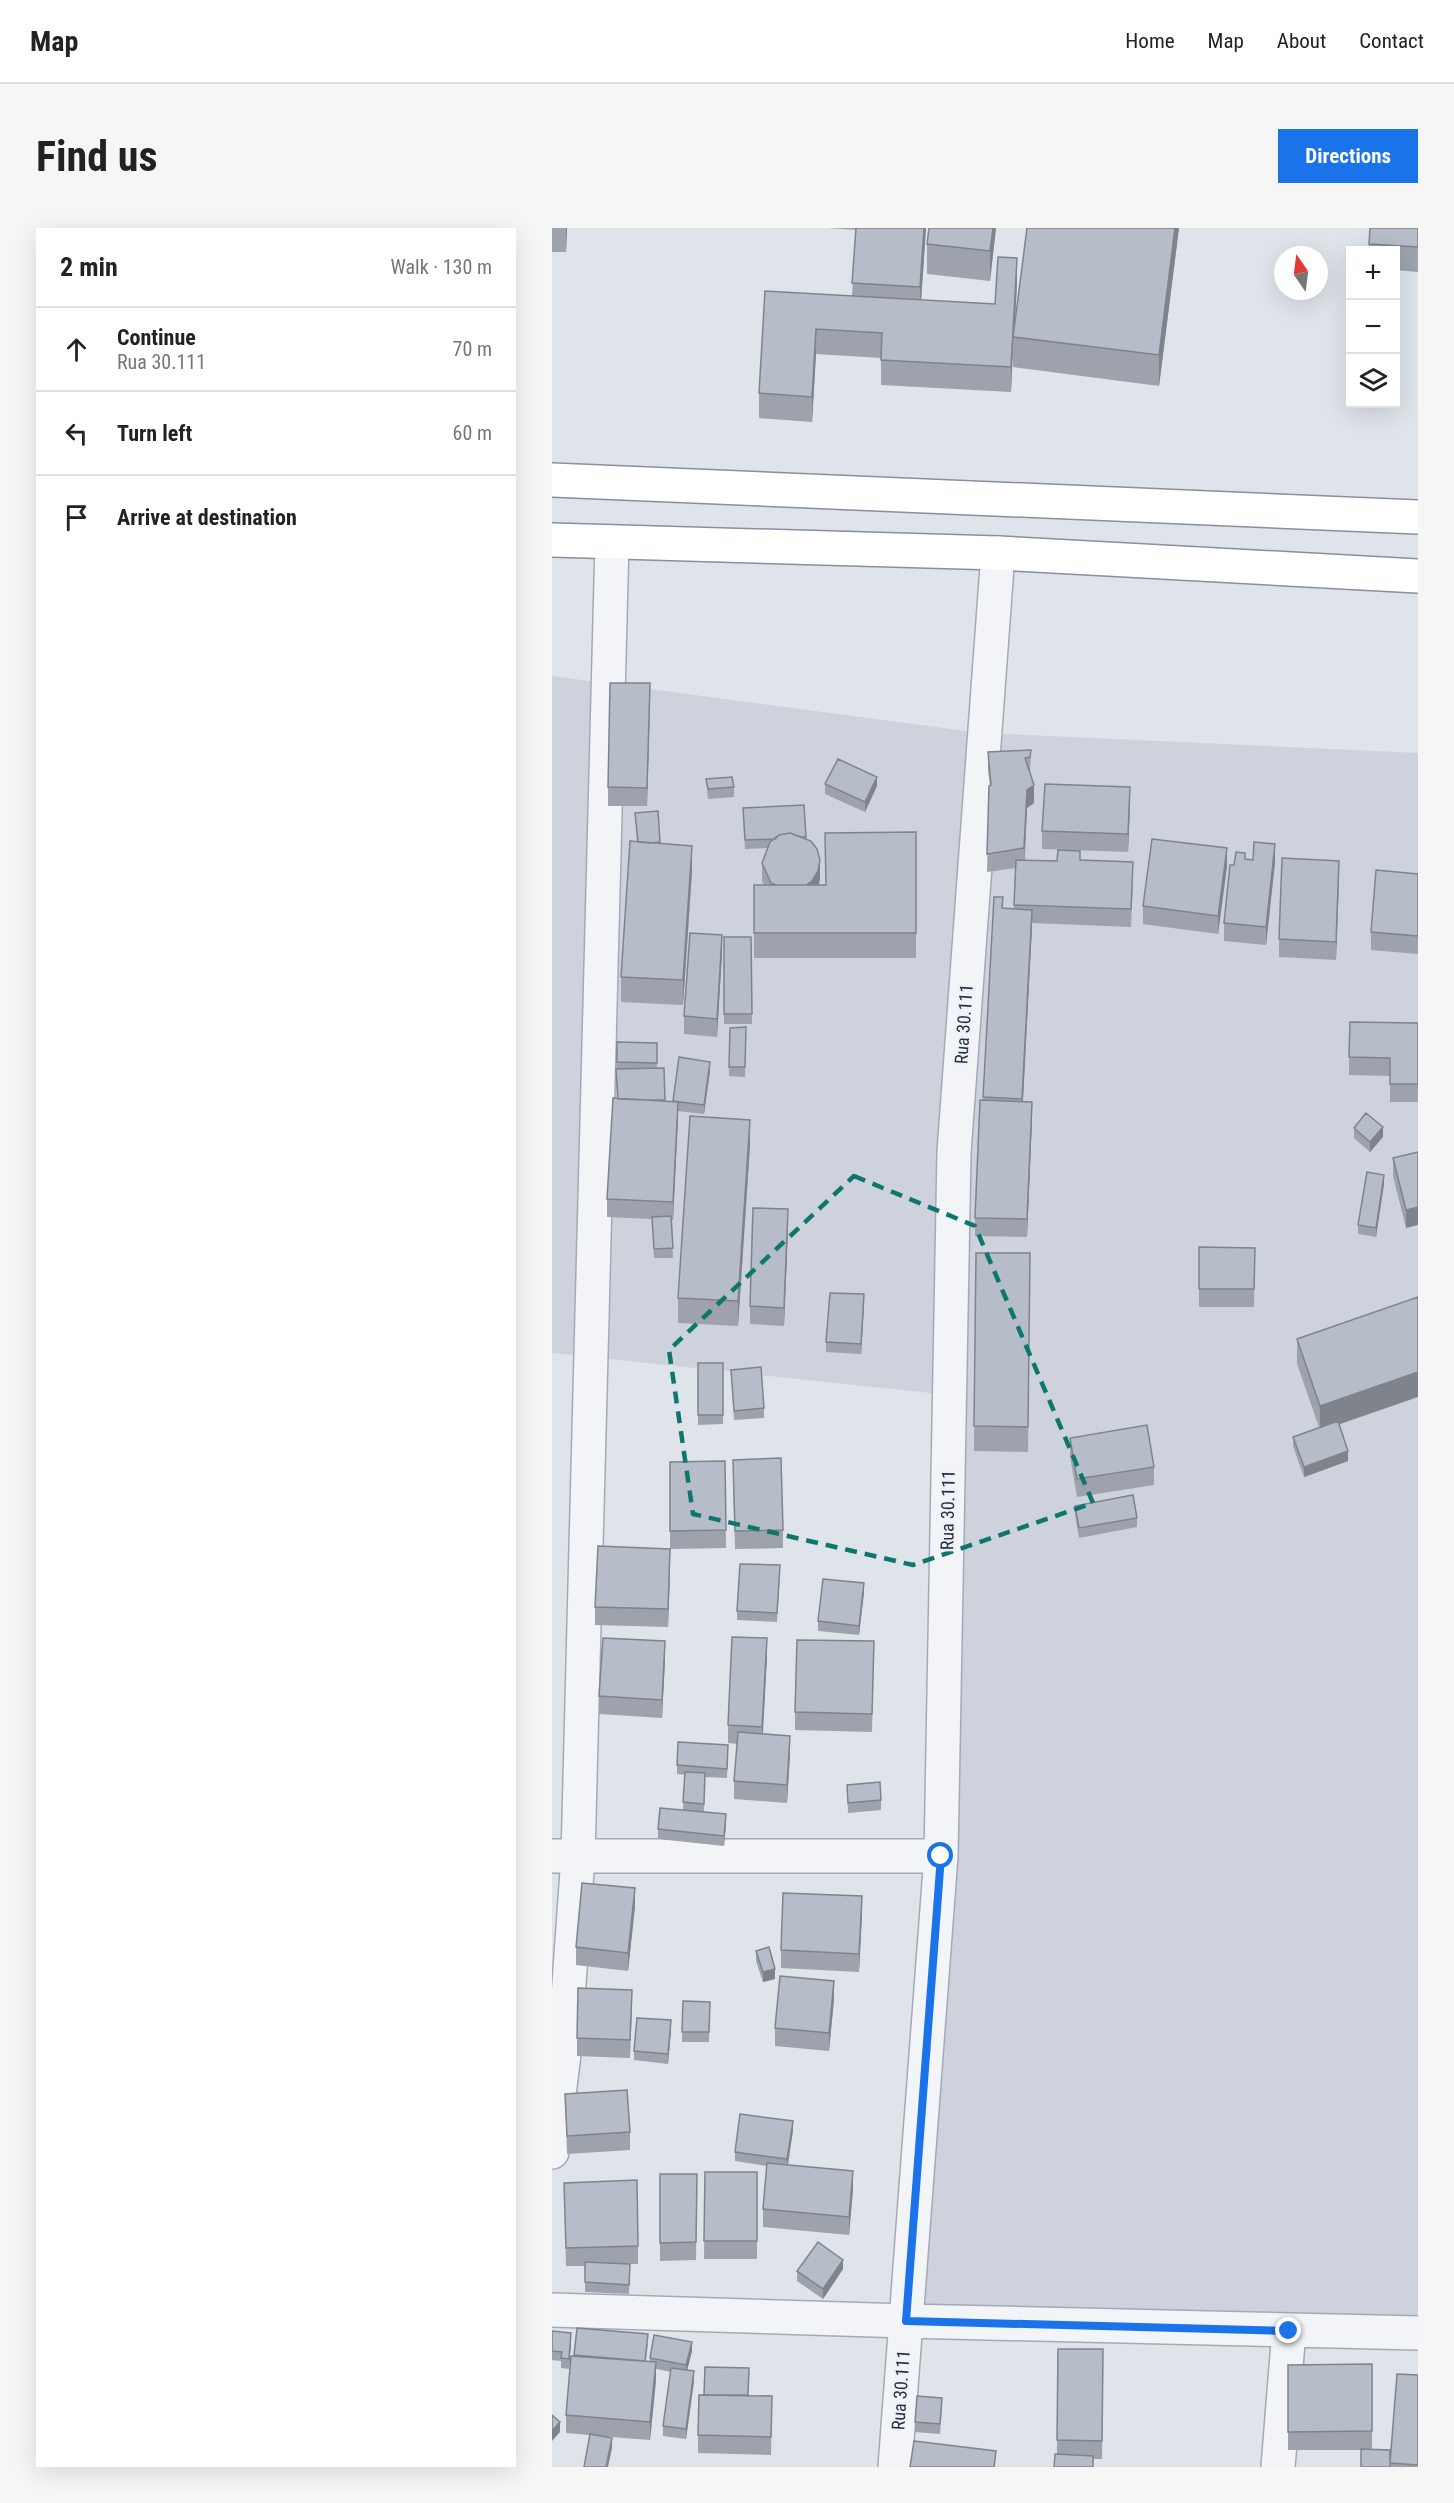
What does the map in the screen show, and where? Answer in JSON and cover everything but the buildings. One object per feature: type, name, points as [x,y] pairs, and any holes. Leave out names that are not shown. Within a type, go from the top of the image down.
[{"type":"highway","points":[[552,480],[1418,517]]},
{"type":"highway","points":[[552,540],[998,553],[1418,576]]},
{"type":"street","points":[[552,2152],[564,2054],[565,1856],[612,542]]},
{"type":"street","name":"Rua 30.111","points":[[895,2467],[941,1856],[954,1152],[998,553]]},
{"type":"street","points":[[565,1856],[941,1856]]},
{"type":"street","points":[[552,2310],[1418,2333]]},
{"type":"street","points":[[1278,2467],[1289,2331]]},
{"type":"highlighted area","points":[[854,1176],[975,1226],[1093,1503],[913,1565],[693,1514],[669,1350]]},
{"type":"shaded area","points":[[552,676],[981,733],[1418,753],[1418,2334],[906,2317],[950,1395],[552,1353]]},
{"type":"route","points":[[941,1856],[906,2321],[1289,2331]]}]
